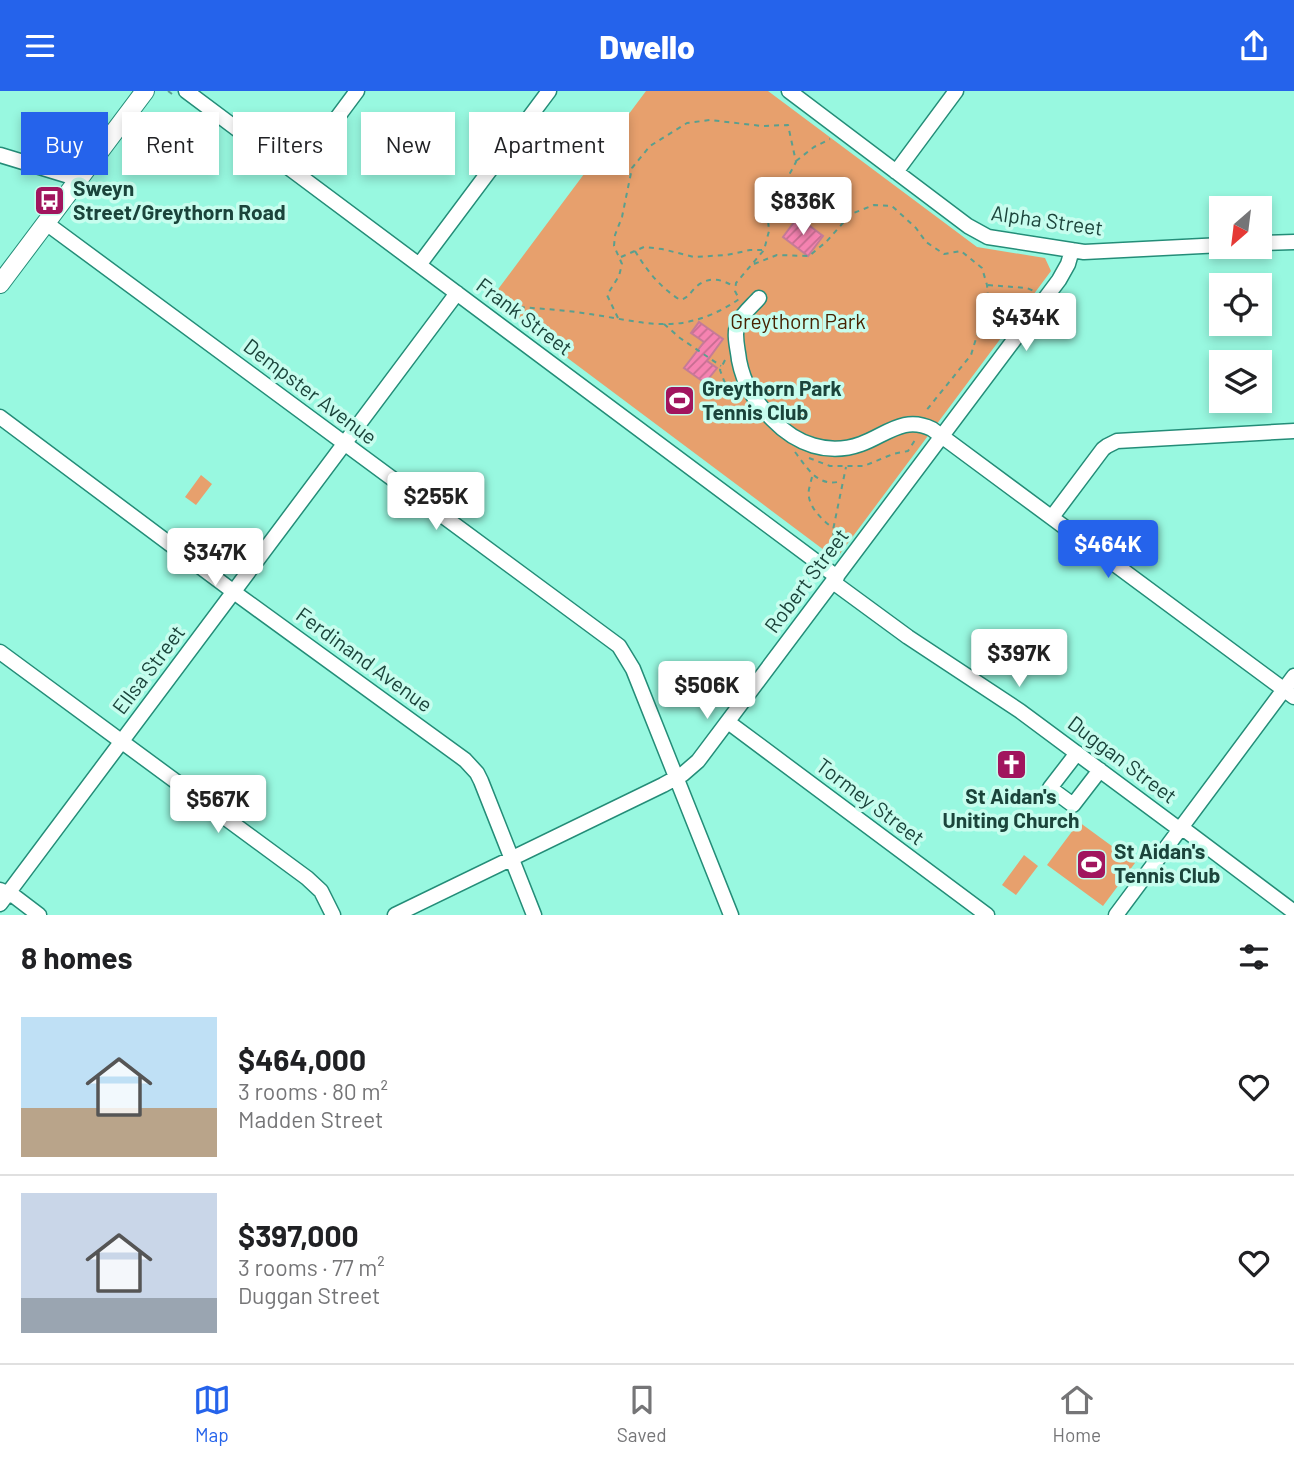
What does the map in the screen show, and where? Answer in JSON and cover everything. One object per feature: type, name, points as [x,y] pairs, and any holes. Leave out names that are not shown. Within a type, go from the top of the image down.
[{"type":"main road","points":[[0,284],[145,91]]},
{"type":"street","name":"Frank Street","points":[[186,91],[233,126]]},
{"type":"street","points":[[341,112],[357,91]]},
{"type":"street","points":[[419,265],[549,91]]},
{"type":"street","name":"Alpha Street","points":[[789,91],[984,236],[1092,252],[1209,247]]},
{"type":"street","points":[[896,172],[956,91]]},
{"type":"street","points":[[0,155],[79,179]]},
{"type":"street","name":"Frank Street","points":[[299,175],[835,574]]},
{"type":"street","name":"Dempster Avenue","points":[[46,223],[619,646],[633,669],[732,915]]},
{"type":"street","points":[[1272,243],[1294,242]]},
{"type":"street","name":"Robert Street","points":[[395,915],[677,778],[698,761],[835,574],[943,436],[1059,280],[1072,250]]},
{"type":"street","name":"Ellsa Street","points":[[3,896],[457,293]]},
{"type":"street","points":[[759,298],[738,323],[736,335],[740,366],[748,390],[787,433],[801,442],[821,448],[850,447],[899,426],[920,424],[943,436],[1289,693]]},
{"type":"street","name":"Ferdinand Avenue","points":[[0,417],[465,760],[481,781],[534,915]]},
{"type":"street","points":[[1052,517],[1103,449],[1117,441],[1294,431]]},
{"type":"street","name":"Duggan Street","points":[[835,574],[898,631],[1010,704],[1294,912]]},
{"type":"street","points":[[0,652],[307,878],[321,891],[333,915]]},
{"type":"street","points":[[1116,915],[1180,828],[1289,693],[1294,675]]},
{"type":"street","name":"Tormey Street","points":[[728,722],[987,915]]},
{"type":"street","points":[[1077,753],[1050,788],[1073,805],[1100,770]]},
{"type":"street","points":[[3,896],[13,896],[39,915]]},
{"type":"path","points":[[618,318],[607,295],[619,276],[622,264],[614,246],[615,235],[622,217],[632,168],[650,146],[687,123],[709,120],[762,126],[788,125],[796,162]]},
{"type":"path","points":[[493,305],[501,311],[519,307],[574,311],[664,324],[691,321],[727,307],[739,299],[735,292],[736,283],[764,250],[769,231],[767,209],[796,162],[814,147],[833,137]]},
{"type":"path","points":[[753,264],[777,255],[809,256],[826,242],[851,214],[874,205],[892,206],[916,228],[926,242],[944,254],[961,251],[982,268],[988,299],[986,315],[973,351],[924,413],[917,438],[908,451],[864,466],[830,466],[795,451],[813,474],[829,484],[844,480]]},
{"type":"path","points":[[843,206],[851,214]]},
{"type":"path","points":[[620,257],[643,247],[694,257],[764,250]]},
{"type":"path","points":[[635,250],[660,285],[680,300],[687,298],[697,286],[714,279],[736,288]]},
{"type":"path","points":[[987,285],[1027,288],[1037,293]]},
{"type":"path","points":[[664,324],[722,366]]},
{"type":"path","points":[[736,335],[732,339],[731,352],[720,370],[734,397],[744,401]]},
{"type":"path","points":[[835,574],[834,529],[846,466]]},
{"type":"path","points":[[813,474],[808,491],[811,503],[821,519],[834,529]]},
{"type":"green space","name":"Greythorn Park","points":[[646,91],[768,91],[977,247],[1045,258],[1051,271],[836,559],[490,300],[583,175],[629,175],[629,114]]},
{"type":"green space","points":[[201,475],[212,484],[196,505],[185,497]]},
{"type":"green space","name":"St Aidan's Tennis Club","points":[[1079,822],[1135,863],[1103,906],[1047,865]]},
{"type":"green space","points":[[1024,855],[1038,866],[1016,895],[1002,885]]},
{"type":"building","points":[[798,217],[823,236],[808,256],[783,237]]},
{"type":"building","points":[[699,322],[723,339],[707,361],[717,368],[705,383],[684,368],[704,342],[691,333]]},
{"type":"place","name":"Sweyn Street/Greythorn Road","points":[[50,201]]},
{"type":"place","name":"Greythorn Park Tennis Club","points":[[679,401]]},
{"type":"place","name":"St Aidan's Uniting Church","points":[[1011,765]]},
{"type":"place","name":"St Aidan's Tennis Club","points":[[1091,864]]}]
